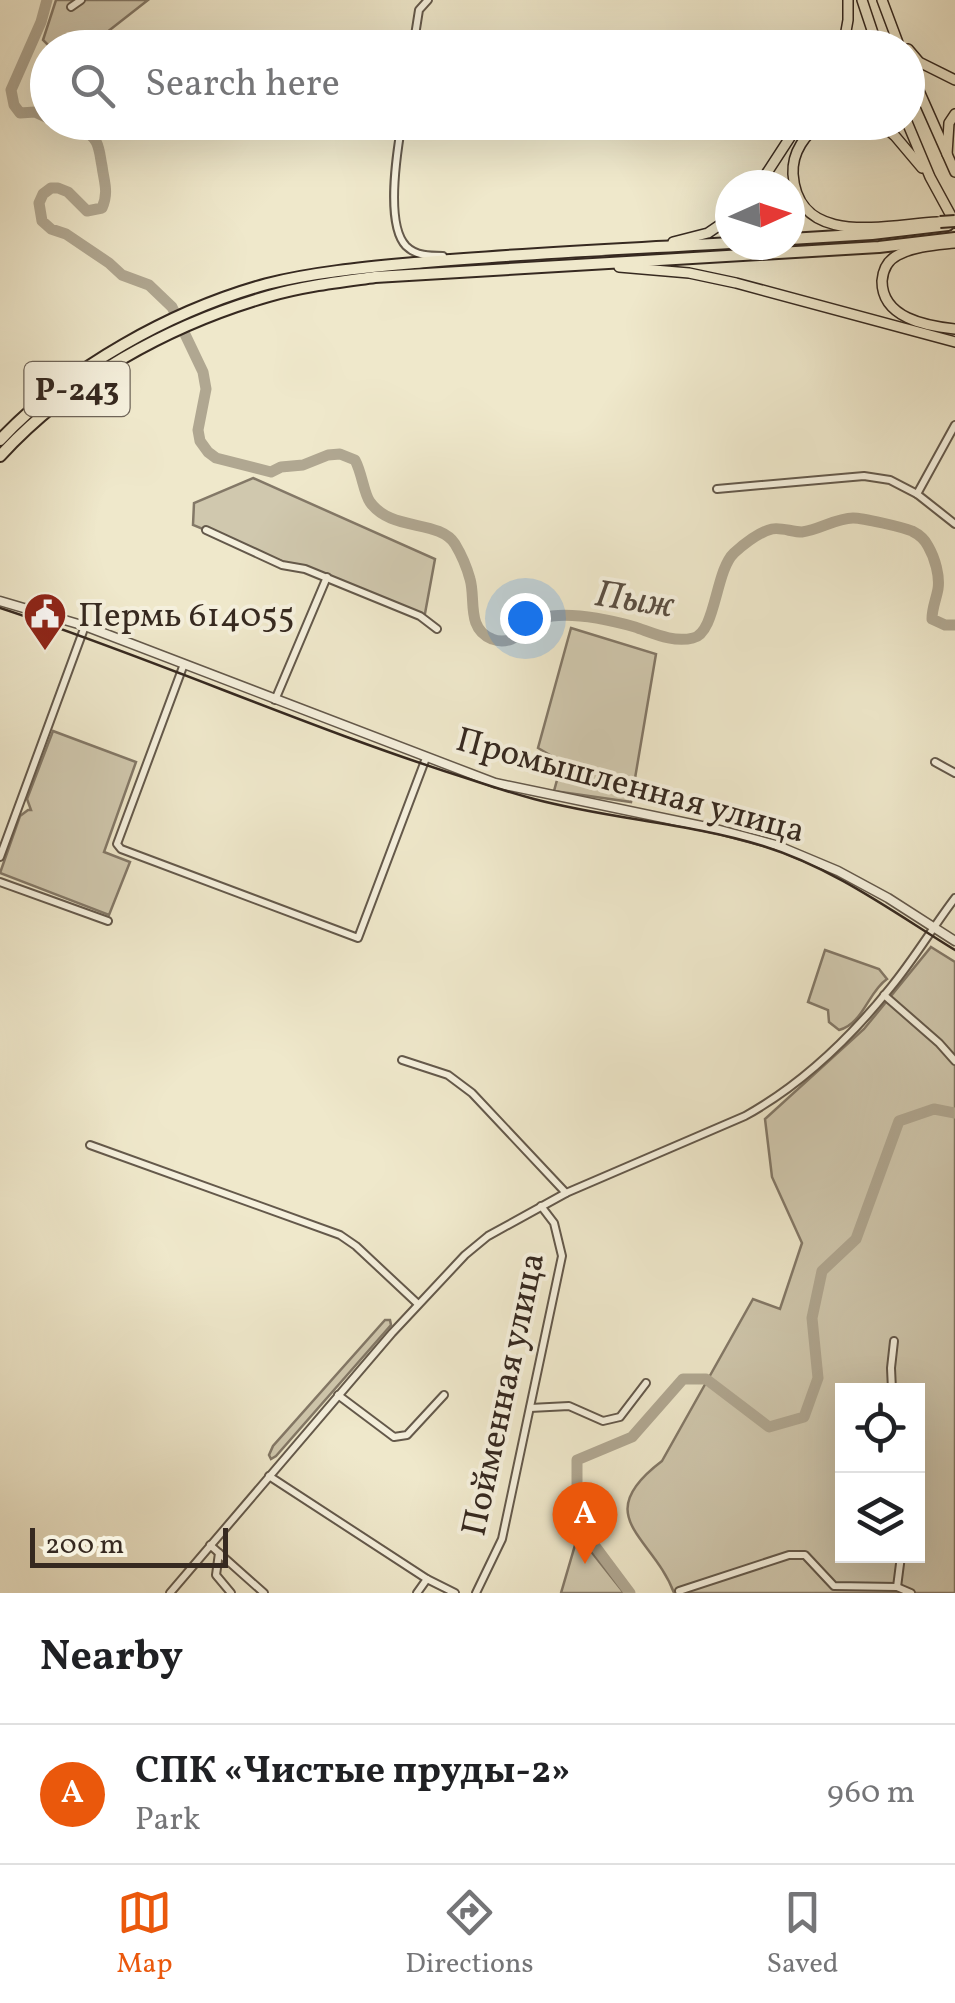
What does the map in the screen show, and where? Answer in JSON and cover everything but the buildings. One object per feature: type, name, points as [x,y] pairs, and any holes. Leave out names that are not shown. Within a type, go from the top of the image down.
[{"type":"highway","points":[[805,238],[948,223]]},
{"type":"highway","name":"Р-243","points":[[203,313],[324,284],[436,273],[954,241]]},
{"type":"highway","name":"Р-243","points":[[0,440],[57,388],[126,344],[203,313],[236,294],[294,278],[484,258],[715,244]]},
{"type":"highway","name":"Р-243","points":[[0,456],[41,416],[163,331]]},
{"type":"main road","points":[[846,30],[848,0]]},
{"type":"main road","points":[[862,0],[872,30]]},
{"type":"main road","points":[[882,0],[894,30]]},
{"type":"main road","points":[[925,65],[955,80]]},
{"type":"main road","points":[[925,106],[955,172]]},
{"type":"main road","points":[[947,157],[949,123],[955,114]]},
{"type":"main road","points":[[770,170],[789,140]]},
{"type":"main road","points":[[803,140],[792,168],[800,201],[819,220],[858,228],[948,223],[915,140]]},
{"type":"main road","points":[[899,140],[930,177]]},
{"type":"main road","points":[[618,250],[691,239],[715,228]]},
{"type":"main road","points":[[954,241],[900,254],[888,262],[882,286],[892,309],[914,321],[955,329]]},
{"type":"main road","points":[[576,266],[689,273],[955,342]]},
{"type":"street","points":[[72,7],[81,0]]},
{"type":"street","points":[[418,30],[425,3]]},
{"type":"street","points":[[399,140],[396,217],[404,243],[428,256],[484,258]]},
{"type":"street","points":[[918,494],[955,425]]},
{"type":"street","points":[[717,489],[864,476],[890,480],[918,494],[955,524]]},
{"type":"street","points":[[206,530],[282,566],[305,569],[420,616],[437,629]]},
{"type":"street","points":[[274,700],[327,578]]},
{"type":"street","name":"Промышленная улица","points":[[1,603],[85,626],[495,783],[776,845],[838,871],[955,941]]},
{"type":"street","points":[[0,857],[85,626]]},
{"type":"street","points":[[184,664],[117,844],[121,849],[358,938],[426,758]]},
{"type":"street","points":[[935,762],[955,773]]},
{"type":"street","points":[[0,882],[108,921]]},
{"type":"street","points":[[170,1593],[418,1304],[478,1244],[566,1193],[746,1116],[772,1101],[858,1026],[955,898]]},
{"type":"street","points":[[884,995],[955,1061]]},
{"type":"street","points":[[402,1060],[456,1080],[566,1193]]},
{"type":"street","points":[[90,1145],[340,1235],[418,1304]]},
{"type":"street","name":"Пойменная улица","points":[[476,1593],[502,1539],[562,1256],[554,1223],[540,1206]]},
{"type":"street","points":[[892,1383],[894,1342]]},
{"type":"street","points":[[530,1408],[568,1406],[603,1421],[620,1416],[646,1383]]},
{"type":"street","points":[[338,1395],[394,1437],[407,1434],[444,1394]]},
{"type":"street","points":[[269,1476],[426,1579],[455,1593]]},
{"type":"street","points":[[210,1545],[264,1593]]},
{"type":"street","points":[[219,1554],[216,1575],[231,1593]]},
{"type":"street","points":[[679,1591],[789,1556],[805,1555],[834,1586],[897,1587],[911,1593]]},
{"type":"street","points":[[897,1587],[899,1563]]},
{"type":"street","points":[[417,1593],[426,1579]]},
{"type":"shaded area","points":[[56,0],[148,0],[110,30],[46,30]]},
{"type":"shaded area","points":[[253,478],[435,559],[424,619],[193,525],[194,503]]},
{"type":"shaded area","points":[[571,628],[656,654],[631,802],[554,791],[562,762],[538,748]]},
{"type":"shaded area","points":[[53,731],[136,762],[104,852],[130,862],[109,915],[0,873],[20,816],[31,810],[27,799]]},
{"type":"shaded area","points":[[931,947],[955,962],[955,1593],[674,1593],[632,1527],[630,1497],[640,1480],[662,1461],[753,1299],[780,1309],[802,1243],[772,1177],[765,1119],[864,1029]]},
{"type":"shaded area","points":[[825,950],[879,969],[887,979],[860,1015],[839,1030],[829,1022],[828,1010],[808,1002]]},
{"type":"shaded area","points":[[385,1320],[390,1320],[391,1325],[271,1459],[273,1446]]},
{"type":"shaded area","points":[[578,1535],[624,1593],[561,1593]]},
{"type":"waterway","name":"Пыж","points":[[37,30],[47,0]]},
{"type":"waterway","name":"Пыж","points":[[30,47],[11,90],[20,113],[30,112]]},
{"type":"waterway","name":"Пыж","points":[[95,140],[105,187],[102,208],[87,211],[68,192],[51,188],[39,203],[42,221],[122,275],[149,285],[172,307],[203,372],[206,389],[198,430],[208,452],[216,458],[271,472],[328,455],[340,454],[355,460],[368,498],[379,511],[390,518],[438,531],[455,544],[470,579],[475,621],[492,639],[509,640],[544,618],[562,615],[605,620],[671,638],[693,638],[706,625],[728,562],[747,542],[772,529],[802,532],[853,518],[907,529],[923,539],[933,556],[938,578],[932,619],[955,625]]},
{"type":"waterway","points":[[630,1593],[577,1522],[577,1460],[632,1437],[683,1379],[706,1379],[769,1427],[804,1417],[818,1378],[812,1318],[822,1271],[856,1239],[899,1121],[934,1109],[955,1113]]},
{"type":"tram line","points":[[0,608],[351,739],[501,789],[562,806],[735,838],[789,855],[862,892],[955,950]]},
{"type":"place","name":"Пермь 614055","points":[[45,652]]},
{"type":"place","name":"СПК «Чистые пруды-2»","points":[[585,1564]]}]
